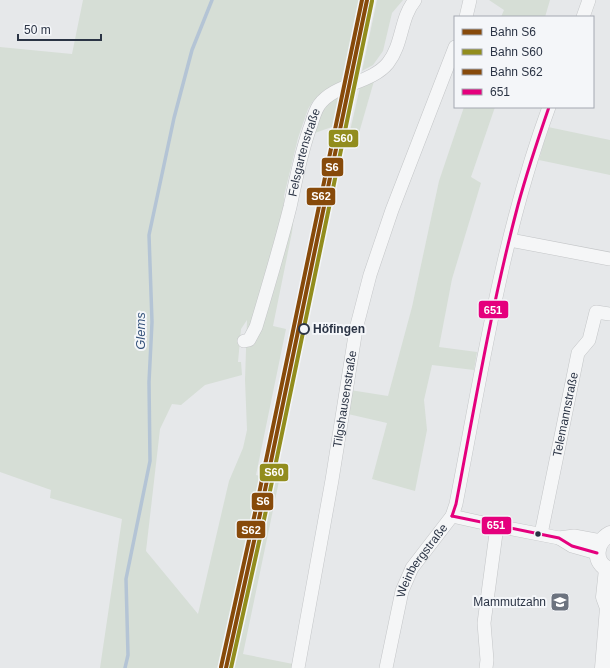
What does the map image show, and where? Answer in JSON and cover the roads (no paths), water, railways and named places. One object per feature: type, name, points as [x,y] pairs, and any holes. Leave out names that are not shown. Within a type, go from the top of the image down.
[{"type":"street","name":"Felsgartenstraße","points":[[244,341],[249,340],[256,327],[280,244],[306,136],[318,107],[331,94],[381,69],[396,51],[402,25],[409,8],[415,0]]},
{"type":"street","points":[[466,16],[470,0]]},
{"type":"street","points":[[583,16],[589,0]]},
{"type":"street","name":"Tilgshausenstraße","points":[[298,668],[331,488],[356,329],[370,275],[392,210],[454,51]]},
{"type":"street","name":"Weinbergstraße","points":[[386,668],[402,591],[412,568],[452,516],[458,496],[496,292],[531,161],[549,108]]},
{"type":"street","points":[[510,240],[610,259]]},
{"type":"street","name":"Telemannstraße","points":[[541,534],[578,353],[589,340],[596,312],[610,314]]},
{"type":"street","points":[[452,516],[559,538],[574,536],[603,543],[600,562],[609,570],[604,597],[609,606],[603,668]]},
{"type":"street","points":[[486,668],[487,660],[484,623],[497,526]]},
{"type":"waterway","name":"Glems","points":[[125,668],[128,655],[126,579],[150,461],[149,382],[152,322],[149,235],[174,118],[192,50],[212,0]]},
{"type":"rail line","name":"S62","points":[[221,667],[255,513],[362,0]]},
{"type":"rail line","name":"S6","points":[[226,668],[260,514],[367,0]]},
{"type":"rail line","name":"S60","points":[[231,668],[265,515],[372,1]]},
{"type":"place","name":"Höfingen","points":[[304,329]]},
{"type":"place","name":"Mammutzahn","points":[[560,602]]}]
